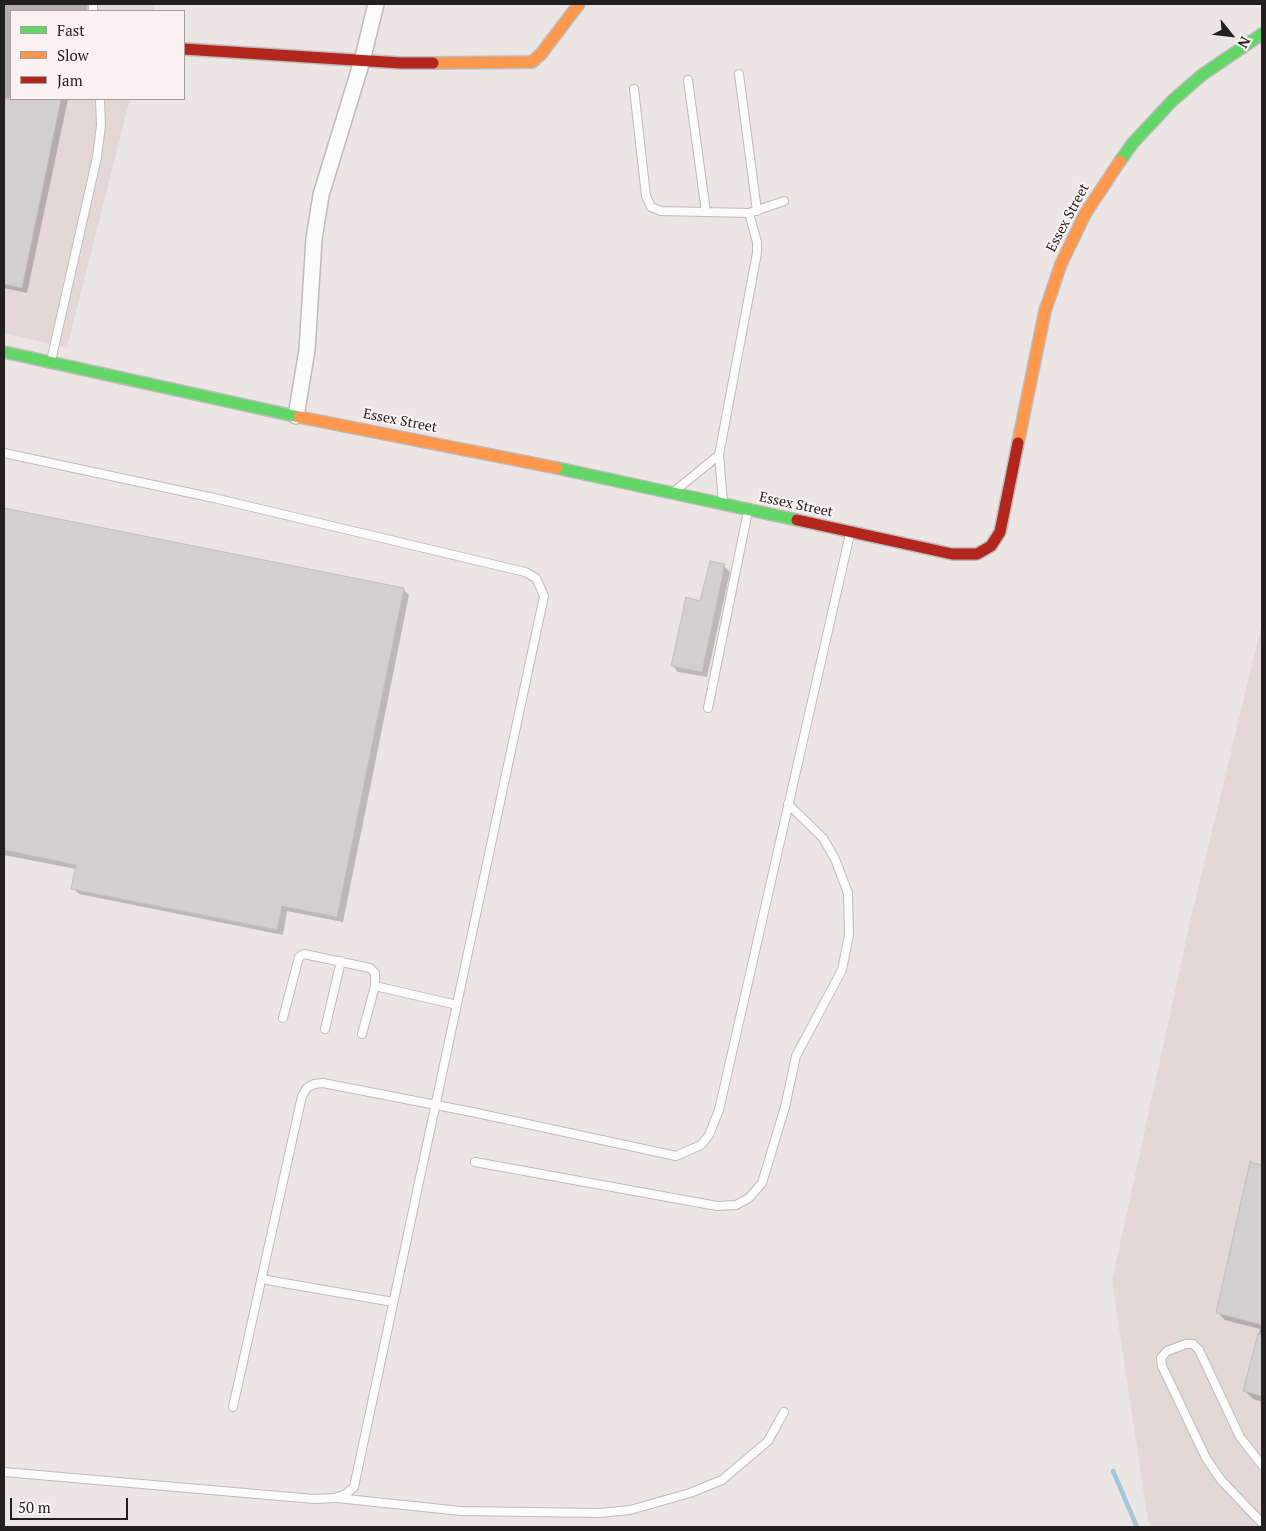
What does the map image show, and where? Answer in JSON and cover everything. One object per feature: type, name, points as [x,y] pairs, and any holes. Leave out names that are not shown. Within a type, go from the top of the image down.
[{"type":"street","points":[[296,416],[308,350],[314,240],[319,208],[362,61],[376,4]]},
{"type":"street","points":[[185,49],[362,61],[527,64],[541,54],[579,4]]},
{"type":"street","name":"Essex Street","points":[[4,352],[296,416],[672,493],[965,556],[977,554],[991,546],[1000,532],[1045,311],[1061,264],[1074,234],[1102,186],[1151,122],[1202,75],[1262,34]]},
{"type":"lane","points":[[723,504],[719,455],[757,253],[739,74]]},
{"type":"lane","points":[[688,80],[706,212]]},
{"type":"lane","points":[[634,89],[646,196],[651,207],[661,211],[753,212],[784,201]]},
{"type":"lane","points":[[50,362],[97,157],[102,125],[100,100]]},
{"type":"lane","points":[[4,453],[214,498],[525,572],[536,578],[544,596],[544,605],[354,1487],[346,1494],[335,1498]]},
{"type":"lane","points":[[672,493],[719,455]]},
{"type":"lane","points":[[708,708],[748,510]]},
{"type":"lane","points":[[233,1407],[302,1096],[307,1088],[314,1084],[323,1083],[437,1105],[676,1156],[701,1145],[715,1124],[719,1110],[851,532]]},
{"type":"lane","points":[[475,1162],[717,1206],[736,1205],[749,1198],[762,1183],[786,1107],[796,1056],[842,970],[849,935],[848,893],[835,860],[823,838],[788,804]]},
{"type":"lane","points":[[283,1018],[298,957],[304,954],[341,961],[374,970],[376,977],[375,986],[362,1034]]},
{"type":"lane","points":[[325,1029],[341,961]]},
{"type":"lane","points":[[375,986],[458,1005]]},
{"type":"lane","points":[[261,1279],[393,1302]]},
{"type":"lane","points":[[1262,1466],[1240,1437],[1199,1350],[1193,1344],[1186,1344],[1167,1351],[1161,1358],[1162,1366],[1206,1458],[1221,1480],[1262,1523]]},
{"type":"lane","points":[[4,1472],[314,1499],[335,1498],[461,1511],[599,1514],[630,1510],[690,1493],[722,1480],[768,1441],[784,1412]]},
{"type":"shaded area","points":[[4,4],[155,4],[153,10],[10,10],[10,100],[130,100],[67,348],[4,333]]},
{"type":"shaded area","points":[[1262,623],[1262,1527],[1152,1527],[1148,1521],[1112,1281],[1190,922]]},
{"type":"building","points":[[4,99],[61,100],[22,288],[4,284]]},
{"type":"building","points":[[4,508],[404,588],[337,917],[282,906],[277,930],[71,889],[76,865],[4,850]]},
{"type":"building","points":[[710,561],[725,564],[702,672],[671,666],[686,597],[700,601]]},
{"type":"building","points":[[1250,1162],[1262,1165],[1262,1325],[1216,1313]]},
{"type":"building","points":[[1258,1334],[1262,1335],[1262,1396],[1243,1391]]},
{"type":"waterway","points":[[1113,1471],[1137,1527]]},
{"type":"traffic: fast","points":[[1120,161],[1132,144],[1172,101],[1202,75],[1262,34]]},
{"type":"traffic: fast","points":[[4,352],[299,417]]},
{"type":"traffic: fast","points":[[557,468],[797,520]]},
{"type":"traffic: slow","points":[[433,63],[532,62],[541,54],[579,4]]},
{"type":"traffic: slow","points":[[1018,443],[1045,311],[1061,264],[1085,214],[1120,161]]},
{"type":"traffic: slow","points":[[299,417],[557,468]]},
{"type":"traffic: jam","points":[[185,49],[401,63],[433,63]]},
{"type":"traffic: jam","points":[[797,520],[952,554],[977,554],[991,546],[1000,532],[1018,443]]}]
